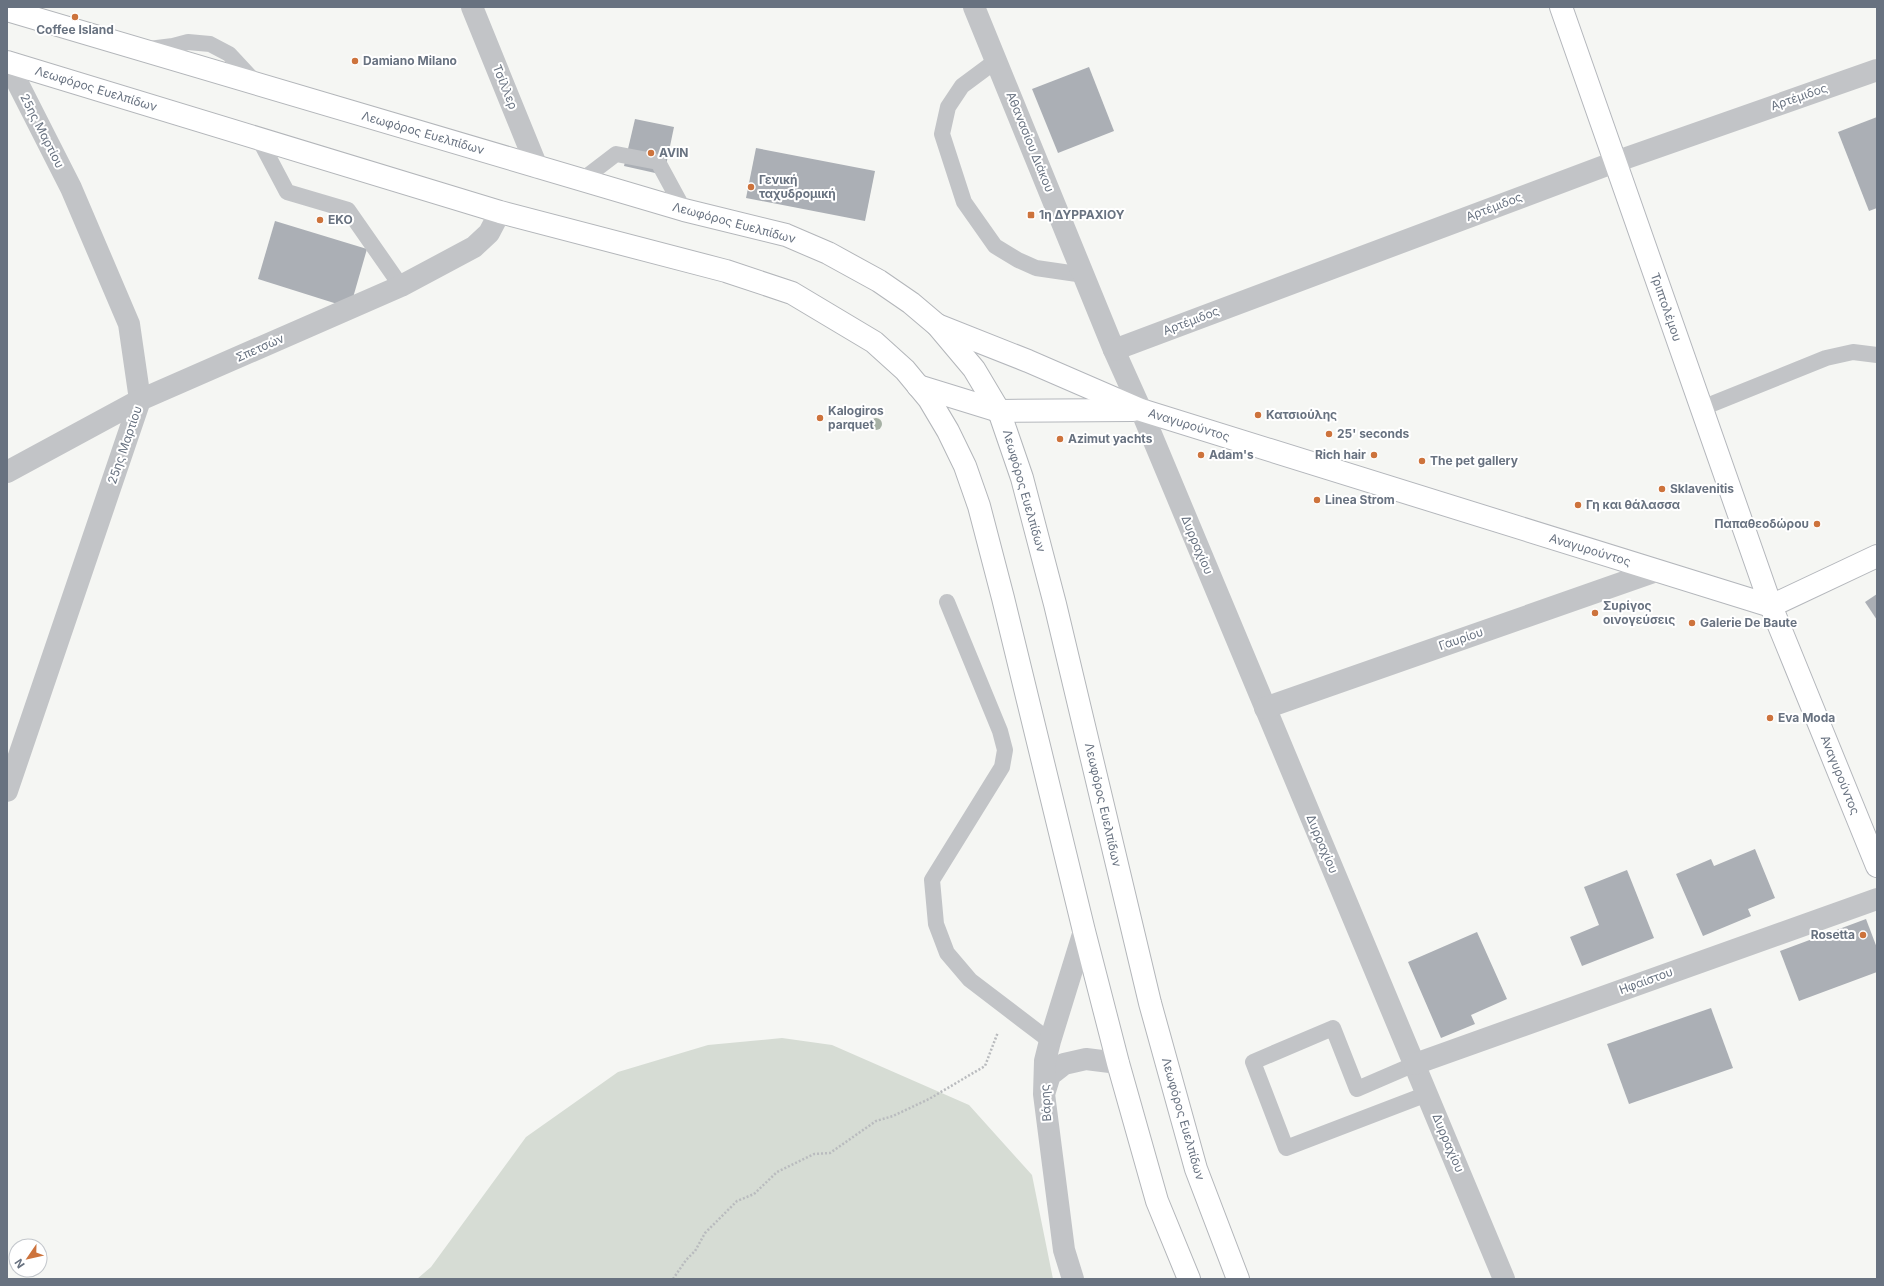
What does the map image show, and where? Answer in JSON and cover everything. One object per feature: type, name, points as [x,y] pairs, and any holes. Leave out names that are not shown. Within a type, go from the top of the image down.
[{"type":"main road","name":"Τριπτολέμου","points":[[1561,7],[1771,606]]},
{"type":"main road","name":"Λεωφόρος Ευελπίδων","points":[[7,10],[684,210],[786,235],[828,253],[879,281],[911,303],[937,325],[974,369],[1000,411],[1020,471],[1055,604],[1150,1003],[1196,1169],[1238,1279]]},
{"type":"main road","name":"Λεωφόρος Ευελπίδων","points":[[7,62],[500,212],[726,271],[792,294],[874,342],[905,370],[928,399],[948,431],[965,466],[979,506],[1118,1063],[1158,1201],[1189,1279]]},
{"type":"main road","name":"Αναγυρούντος","points":[[937,325],[1028,361],[1141,410],[1771,606],[1877,866]]},
{"type":"main road","name":"Αναγυρούντος","points":[[918,386],[1000,411],[1141,410]]},
{"type":"main road","points":[[1771,606],[1877,556]]},
{"type":"street","name":"Τσίλλερ","points":[[472,7],[537,166]]},
{"type":"street","name":"Αθανασίου Διάκου","points":[[974,7],[1114,350],[1141,410]]},
{"type":"street","name":"25ης Μαρτίου","points":[[7,62],[71,188],[129,324],[140,400],[7,791]]},
{"type":"street","name":"Αρτέμιδος","points":[[1114,350],[1615,162],[1877,70]]},
{"type":"street","name":"Σπετσών","points":[[7,472],[140,400],[401,286],[474,247],[489,233],[500,212]]},
{"type":"street","name":"Δυρραχίου","points":[[1141,410],[1504,1279]]},
{"type":"street","name":"Γαυρίου","points":[[1265,708],[1656,571]]},
{"type":"street","name":"Ηφαίστου","points":[[1414,1064],[1877,899]]},
{"type":"street","name":"Βάρης","points":[[1073,1279],[1064,1250],[1044,1094],[1045,1061],[1084,930]]},
{"type":"street","points":[[1044,1094],[1050,1075],[1064,1064],[1086,1059],[1118,1063]]},
{"type":"lane","points":[[996,60],[962,86],[948,107],[942,134],[964,202],[995,246],[1018,260],[1036,268],[1084,275]]},
{"type":"lane","points":[[259,139],[287,192],[348,210],[401,286]]},
{"type":"lane","points":[[582,180],[616,154],[658,162],[684,210]]},
{"type":"lane","points":[[1702,408],[1826,358],[1853,352],[1877,355]]},
{"type":"lane","points":[[947,602],[1000,731],[1005,750],[1002,767],[932,880],[936,924],[947,953],[970,980],[1050,1041]]},
{"type":"lane","points":[[1414,1064],[1357,1089],[1333,1028],[1253,1062],[1286,1148],[1427,1094]]},
{"type":"path","points":[[673,1279],[686,1260],[695,1251],[705,1232],[737,1201],[754,1194],[777,1172],[814,1154],[830,1153],[876,1121],[893,1116],[929,1099],[985,1066],[1007,1008]]},
{"type":"shaded area","points":[[782,1038],[832,1045],[969,1105],[1032,1175],[1053,1279],[417,1279],[431,1267],[526,1137],[618,1072],[708,1045]]},
{"type":"building","points":[[1089,67],[1114,131],[1058,153],[1032,89]]},
{"type":"building","points":[[1877,117],[1877,208],[1869,211],[1838,132]]},
{"type":"building","points":[[635,119],[674,127],[664,175],[624,166]]},
{"type":"building","points":[[756,148],[875,171],[865,221],[746,198]]},
{"type":"building","points":[[275,221],[367,249],[350,308],[258,279]]},
{"type":"building","points":[[1877,594],[1877,620],[1865,602]]},
{"type":"building","points":[[1755,849],[1775,898],[1748,909],[1751,916],[1703,936],[1676,874],[1711,859],[1714,866]]},
{"type":"building","points":[[1627,870],[1654,938],[1582,966],[1570,937],[1599,925],[1584,887]]},
{"type":"building","points":[[1866,919],[1877,948],[1877,972],[1799,1001],[1780,951]]},
{"type":"building","points":[[1477,932],[1507,999],[1471,1015],[1475,1024],[1441,1038],[1408,962]]},
{"type":"building","points":[[1711,1008],[1733,1068],[1629,1104],[1607,1044]]},
{"type":"place","name":"Coffee Island","points":[[75,17]]},
{"type":"place","name":"Damiano Milano","points":[[355,61]]},
{"type":"place","name":"AVIN","points":[[651,153]]},
{"type":"place","name":"Γενική ταχυδρομική","points":[[751,187]]},
{"type":"place","name":"1η ΔΥΡΡΑΧΙΟΥ","points":[[1031,215]]},
{"type":"place","name":"EKO","points":[[320,220]]},
{"type":"place","name":"Κατσιούλης","points":[[1258,415]]},
{"type":"place","name":"Kalogiros parquet","points":[[820,418]]},
{"type":"place","name":"25' seconds","points":[[1329,434]]},
{"type":"place","name":"Azimut yachts","points":[[1060,439]]},
{"type":"place","name":"Adam's","points":[[1201,455]]},
{"type":"place","name":"Rich hair","points":[[1374,455]]},
{"type":"place","name":"The pet gallery","points":[[1422,461]]},
{"type":"place","name":"Sklavenitis","points":[[1662,489]]},
{"type":"place","name":"Linea Strom","points":[[1317,500]]},
{"type":"place","name":"Γη και θάλασσα","points":[[1578,505]]},
{"type":"place","name":"Παπαθεοδώρου","points":[[1817,524]]},
{"type":"place","name":"Συρίγος οινογεύσεις","points":[[1595,613]]},
{"type":"place","name":"Galerie De Baute","points":[[1692,623]]},
{"type":"place","name":"Eva Moda","points":[[1770,718]]},
{"type":"place","name":"Rosetta","points":[[1863,935]]}]
